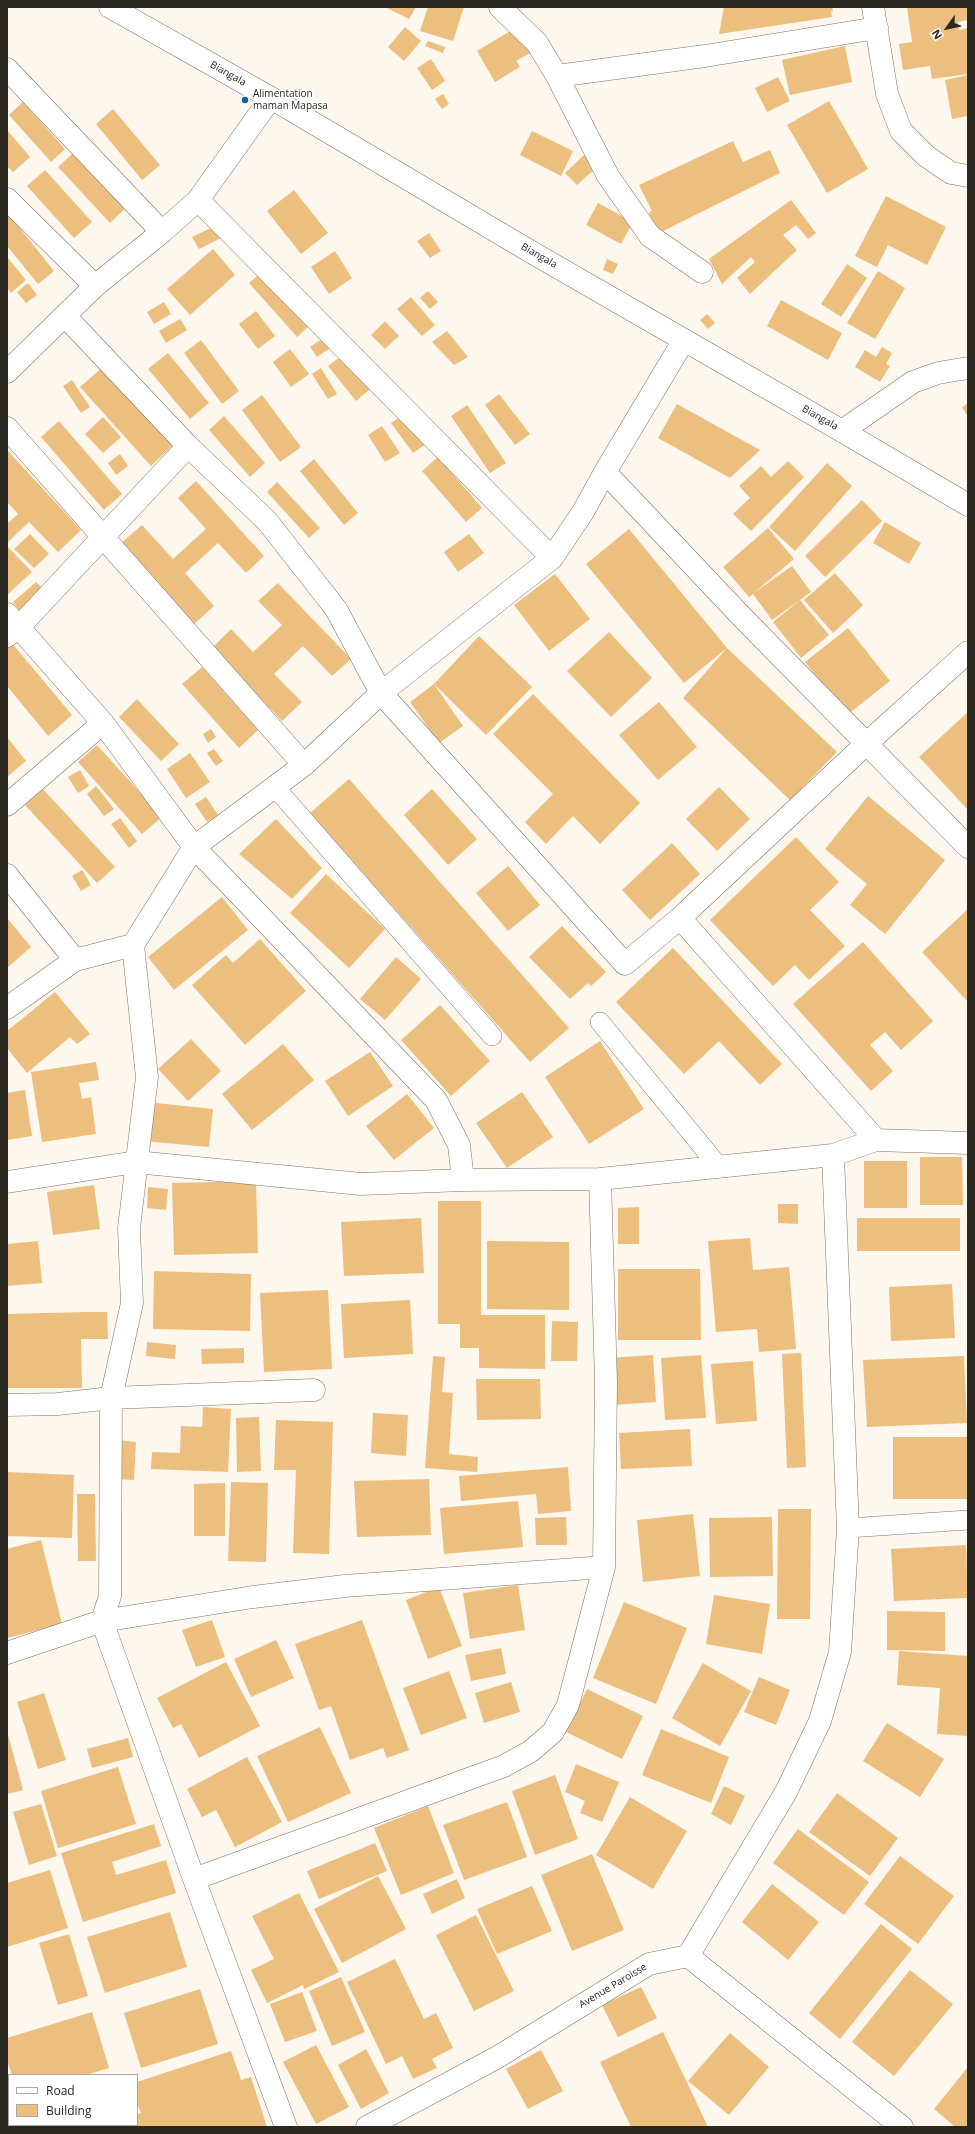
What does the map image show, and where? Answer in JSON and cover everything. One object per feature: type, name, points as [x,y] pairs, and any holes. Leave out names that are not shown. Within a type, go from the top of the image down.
[{"type":"street","name":"Biangala","points":[[110,7],[272,98],[968,505]]},
{"type":"street","points":[[500,7],[537,43],[557,76],[608,176],[650,236],[702,272]]},
{"type":"street","points":[[874,7],[887,94],[901,131],[926,156],[950,173],[968,176]]},
{"type":"street","points":[[557,76],[705,56],[877,28]]},
{"type":"street","points":[[7,69],[162,232]]},
{"type":"street","points":[[9,366],[65,316],[95,286],[162,232],[198,200],[272,98]]},
{"type":"street","points":[[7,199],[95,286]]},
{"type":"street","points":[[198,200],[552,558]]},
{"type":"street","points":[[65,316],[188,446],[267,522],[336,609],[381,693],[625,964],[680,918],[866,744],[968,652]]},
{"type":"street","points":[[286,2127],[194,1879],[102,1621],[110,1596],[111,1398],[132,1303],[129,1228],[147,1077],[133,945],[194,847],[304,765],[381,693],[552,558],[583,512],[605,472],[684,340]]},
{"type":"street","points":[[842,431],[913,382],[938,373],[968,368]]},
{"type":"street","points":[[7,428],[304,765]]},
{"type":"street","points":[[188,446],[102,536],[11,626],[104,723],[194,847],[436,1100],[459,1145],[463,1180]]},
{"type":"street","points":[[605,472],[741,616],[968,848]]},
{"type":"street","points":[[7,805],[104,723]]},
{"type":"street","points":[[7,875],[75,960]]},
{"type":"street","points":[[680,918],[876,1140]]},
{"type":"street","points":[[7,1008],[75,960],[133,945]]},
{"type":"street","points":[[7,1182],[136,1162],[361,1184],[463,1180],[600,1179],[720,1168],[833,1155],[876,1140],[968,1143]]},
{"type":"street","points":[[833,1155],[848,1528],[840,1652],[820,1721],[786,1792],[688,1956],[902,2127]]},
{"type":"street","points":[[194,1879],[504,1766],[531,1750],[553,1732],[568,1705],[604,1567],[606,1382],[600,1179]]},
{"type":"street","points":[[7,1405],[58,1404],[111,1398],[314,1390]]},
{"type":"street","points":[[7,1653],[102,1621],[253,1597],[345,1586],[604,1567]]},
{"type":"street","name":"Avenue Paroisse","points":[[367,2127],[496,2058],[649,1964],[688,1956]]},
{"type":"lane","points":[[274,786],[492,1036]]},
{"type":"lane","points":[[600,1022],[720,1168]]},
{"type":"lane","points":[[848,1528],[968,1520]]},
{"type":"building","points":[[385,7],[416,7],[409,19]]},
{"type":"building","points":[[428,7],[464,7],[453,41],[420,31]]},
{"type":"building","points":[[724,7],[832,7],[833,11],[831,11],[832,17],[719,34]]},
{"type":"building","points":[[907,7],[968,7],[968,20],[958,22],[959,30],[968,28],[968,74],[932,79],[930,66],[903,70],[899,44],[912,42]]},
{"type":"building","points":[[405,27],[421,41],[404,61],[388,47]]},
{"type":"building","points":[[517,27],[532,52],[516,61],[520,67],[495,82],[477,51]]},
{"type":"building","points":[[428,41],[445,47],[443,53],[425,46]]},
{"type":"building","points":[[845,46],[852,82],[790,95],[782,60]]},
{"type":"building","points":[[431,59],[445,81],[432,90],[417,68]]},
{"type":"building","points":[[968,75],[968,116],[952,119],[945,80]]},
{"type":"building","points":[[778,77],[790,101],[767,112],[755,88]]},
{"type":"building","points":[[443,94],[449,104],[442,109],[435,99]]},
{"type":"building","points":[[829,101],[868,169],[827,193],[787,125]]},
{"type":"building","points":[[23,102],[65,149],[51,162],[9,115]]},
{"type":"building","points":[[113,109],[160,165],[142,180],[96,124]]},
{"type":"building","points":[[7,130],[30,157],[13,172],[7,166]]},
{"type":"building","points":[[532,131],[573,151],[561,176],[520,155]]},
{"type":"building","points":[[733,141],[743,162],[770,150],[780,173],[655,235],[649,212],[652,211],[639,185]]},
{"type":"building","points":[[74,152],[125,209],[110,223],[58,167]]},
{"type":"building","points":[[584,155],[596,168],[577,185],[565,173]]},
{"type":"building","points":[[45,170],[92,222],[74,238],[27,186]]},
{"type":"building","points":[[294,190],[328,233],[301,254],[267,211]]},
{"type":"building","points":[[886,196],[946,227],[927,265],[888,245],[877,267],[855,256]]},
{"type":"building","points":[[791,200],[816,233],[808,239],[796,225],[783,235],[797,250],[750,294],[737,278],[755,262],[751,257],[722,284],[709,259]]},
{"type":"building","points":[[598,203],[633,222],[621,244],[586,225]]},
{"type":"building","points":[[7,212],[54,271],[38,284],[7,246]]},
{"type":"building","points":[[217,225],[223,237],[199,249],[192,237]]},
{"type":"building","points":[[429,233],[441,251],[430,258],[417,241]]},
{"type":"building","points":[[213,249],[235,275],[190,315],[167,289]]},
{"type":"building","points":[[335,251],[352,278],[329,294],[311,267]]},
{"type":"building","points":[[7,257],[26,280],[11,293],[7,288]]},
{"type":"building","points":[[607,259],[618,264],[613,274],[603,270]]},
{"type":"building","points":[[847,264],[867,278],[841,317],[821,304]]},
{"type":"building","points":[[878,271],[905,288],[875,339],[847,323]]},
{"type":"building","points":[[262,272],[310,325],[297,337],[249,283]]},
{"type":"building","points":[[28,283],[37,295],[26,303],[17,292]]},
{"type":"building","points":[[428,291],[438,302],[430,309],[420,298]]},
{"type":"building","points":[[411,297],[435,325],[422,336],[397,309]]},
{"type":"building","points":[[781,300],[842,333],[828,360],[767,326]]},
{"type":"building","points":[[164,302],[171,314],[154,324],[147,312]]},
{"type":"building","points":[[256,311],[275,336],[258,349],[239,324]]},
{"type":"building","points":[[707,314],[715,323],[708,329],[700,320]]},
{"type":"building","points":[[180,319],[187,330],[166,343],[159,331]]},
{"type":"building","points":[[385,321],[399,336],[385,349],[371,335]]},
{"type":"building","points":[[447,331],[468,357],[454,365],[432,342]]},
{"type":"building","points":[[326,336],[333,346],[317,357],[310,347]]},
{"type":"building","points":[[201,340],[239,391],[222,404],[184,353]]},
{"type":"building","points":[[882,347],[892,353],[886,364],[890,366],[880,382],[855,367],[865,350],[876,357]]},
{"type":"building","points":[[290,349],[309,374],[291,387],[273,362]]},
{"type":"building","points":[[168,353],[209,403],[190,419],[148,369]]},
{"type":"building","points":[[344,354],[371,388],[356,401],[328,366]]},
{"type":"building","points":[[104,366],[174,444],[151,466],[80,387]]},
{"type":"building","points":[[321,368],[337,394],[328,399],[312,374]]},
{"type":"building","points":[[72,380],[90,407],[81,413],[63,386]]},
{"type":"building","points":[[499,394],[530,434],[515,445],[485,405]]},
{"type":"building","points":[[262,395],[301,447],[280,462],[242,410]]},
{"type":"building","points":[[968,403],[968,417],[962,407]]},
{"type":"building","points":[[677,404],[760,450],[730,478],[658,438]]},
{"type":"building","points":[[467,405],[506,463],[490,473],[451,416]]},
{"type":"building","points":[[405,414],[426,444],[413,453],[391,423]]},
{"type":"building","points":[[224,416],[265,463],[250,477],[209,430]]},
{"type":"building","points":[[103,417],[121,437],[103,453],[85,434]]},
{"type":"building","points":[[59,421],[122,494],[104,510],[41,437]]},
{"type":"building","points":[[382,426],[400,453],[385,462],[368,435]]},
{"type":"building","points":[[7,450],[81,530],[58,552],[29,522],[7,543],[7,524],[18,514],[7,502]]},
{"type":"building","points":[[120,454],[128,466],[116,475],[108,463]]},
{"type":"building","points":[[438,457],[482,508],[466,522],[422,471]]},
{"type":"building","points":[[314,459],[358,513],[344,525],[300,471]]},
{"type":"building","points":[[788,461],[804,477],[751,531],[733,514],[750,498],[739,486],[761,466],[771,477]]},
{"type":"building","points":[[827,463],[852,486],[795,551],[769,527]]},
{"type":"building","points":[[196,481],[264,556],[246,573],[218,543],[185,573],[214,606],[193,625],[120,544],[142,525],[173,559],[206,529],[178,498]]},
{"type":"building","points":[[277,482],[320,528],[309,538],[267,492]]},
{"type":"building","points":[[862,500],[882,521],[825,577],[805,556]]},
{"type":"building","points":[[885,522],[921,543],[909,564],[873,543]]},
{"type":"building","points":[[768,528],[794,559],[755,592],[792,566],[811,592],[772,620],[753,594],[749,597],[723,567]]},
{"type":"building","points":[[629,529],[727,648],[684,683],[586,564]]},
{"type":"building","points":[[30,534],[49,554],[34,568],[14,549]]},
{"type":"building","points":[[469,534],[484,553],[458,572],[444,552]]},
{"type":"building","points":[[7,546],[32,572],[7,595]]},
{"type":"building","points":[[835,573],[863,605],[833,633],[804,600]]},
{"type":"building","points":[[555,574],[590,619],[549,651],[514,605]]},
{"type":"building","points":[[36,582],[45,591],[21,613],[13,602]]},
{"type":"building","points":[[278,583],[351,659],[332,676],[303,646],[274,674],[302,702],[282,721],[212,648],[231,629],[253,652],[282,625],[258,601]]},
{"type":"building","points":[[800,600],[829,635],[801,658],[773,622]]},
{"type":"building","points":[[848,628],[890,681],[847,715],[805,662]]},
{"type":"building","points":[[609,632],[652,678],[611,717],[567,671]]},
{"type":"building","points":[[479,636],[532,687],[486,735],[434,684]]},
{"type":"building","points":[[11,642],[72,715],[48,736],[7,686],[7,645]]},
{"type":"building","points":[[727,648],[837,752],[790,800],[683,698]]},
{"type":"building","points":[[202,667],[258,730],[239,748],[182,684]]},
{"type":"building","points":[[434,684],[463,726],[439,743],[410,702]]},
{"type":"building","points":[[533,694],[640,803],[600,844],[573,816],[546,844],[525,822],[553,794],[493,734]]},
{"type":"building","points":[[137,699],[179,744],[161,761],[119,717]]},
{"type":"building","points":[[659,702],[697,747],[658,780],[619,735]]},
{"type":"building","points":[[968,712],[968,810],[919,757]]},
{"type":"building","points":[[211,729],[216,737],[208,743],[203,734]]},
{"type":"building","points":[[7,737],[26,761],[7,777]]},
{"type":"building","points":[[97,745],[162,817],[142,834],[78,762]]},
{"type":"building","points":[[214,749],[223,761],[216,766],[207,753]]},
{"type":"building","points":[[190,753],[210,782],[186,798],[167,769]]},
{"type":"building","points":[[80,770],[89,786],[78,793],[68,777]]},
{"type":"building","points":[[349,779],[569,1028],[530,1062],[310,813]]},
{"type":"building","points":[[96,786],[114,809],[104,816],[87,794]]},
{"type":"building","points":[[719,787],[750,819],[717,851],[686,819]]},
{"type":"building","points":[[43,789],[115,867],[97,883],[25,805]]},
{"type":"building","points":[[432,789],[477,839],[448,865],[404,815]]},
{"type":"building","points":[[868,796],[945,860],[885,934],[850,905],[867,884],[825,849]]},
{"type":"building","points":[[206,797],[218,815],[207,822],[195,804]]},
{"type":"building","points":[[120,818],[137,841],[129,848],[111,824]]},
{"type":"building","points":[[276,819],[322,868],[292,899],[239,854]]},
{"type":"building","points":[[796,837],[839,882],[810,910],[845,946],[809,980],[795,965],[773,986],[710,920]]},
{"type":"building","points":[[672,843],[700,874],[650,920],[622,890]]},
{"type":"building","points":[[508,866],[540,905],[508,931],[476,893]]},
{"type":"building","points":[[82,870],[91,885],[81,891],[72,876]]},
{"type":"building","points":[[326,874],[385,929],[349,968],[290,913]]},
{"type":"building","points":[[222,897],[248,930],[174,990],[148,957]]},
{"type":"building","points":[[968,909],[968,1002],[922,952]]},
{"type":"building","points":[[7,918],[31,947],[7,968]]},
{"type":"building","points":[[562,926],[606,972],[591,986],[588,983],[570,999],[529,957]]},
{"type":"building","points":[[260,939],[306,991],[245,1045],[192,985],[226,955],[233,963]]},
{"type":"building","points":[[863,942],[933,1021],[901,1050],[885,1032],[870,1045],[893,1071],[871,1091],[793,1004]]},
{"type":"building","points":[[673,948],[782,1064],[760,1085],[719,1041],[684,1074],[616,1002]]},
{"type":"building","points":[[396,957],[421,979],[385,1020],[360,999]]},
{"type":"building","points":[[55,992],[90,1034],[77,1044],[70,1037],[27,1073],[7,1048],[7,1031]]},
{"type":"building","points":[[440,1005],[490,1061],[451,1096],[401,1040]]},
{"type":"building","points":[[191,1039],[221,1071],[188,1101],[158,1069]]},
{"type":"building","points":[[600,1041],[644,1109],[589,1144],[545,1077]]},
{"type":"building","points":[[283,1044],[314,1080],[252,1130],[222,1094]]},
{"type":"building","points":[[370,1052],[393,1086],[348,1116],[325,1081]]},
{"type":"building","points":[[96,1062],[99,1080],[79,1083],[82,1099],[91,1097],[96,1134],[42,1142],[31,1072]]},
{"type":"building","points":[[25,1090],[32,1136],[7,1140],[7,1093]]},
{"type":"building","points":[[522,1092],[553,1137],[507,1168],[476,1123]]},
{"type":"building","points":[[407,1094],[434,1128],[394,1160],[366,1126]]},
{"type":"building","points":[[146,1102],[213,1109],[209,1147],[142,1141]]},
{"type":"building","points":[[920,1157],[962,1157],[963,1205],[920,1205]]},
{"type":"building","points":[[864,1161],[907,1161],[907,1208],[864,1208]]},
{"type":"building","points":[[256,1181],[258,1253],[174,1255],[172,1183]]},
{"type":"building","points":[[94,1185],[100,1229],[53,1235],[47,1192]]},
{"type":"building","points":[[148,1187],[168,1189],[166,1210],[147,1208]]},
{"type":"building","points":[[438,1201],[481,1201],[481,1315],[545,1315],[545,1369],[479,1368],[479,1348],[460,1348],[460,1324],[438,1324]]},
{"type":"building","points":[[778,1204],[798,1204],[798,1224],[778,1223]]},
{"type":"building","points":[[639,1207],[639,1244],[618,1244],[618,1208]]},
{"type":"building","points":[[421,1218],[424,1273],[344,1276],[341,1222]]},
{"type":"building","points":[[857,1218],[960,1218],[960,1251],[857,1251]]},
{"type":"building","points":[[750,1238],[753,1270],[789,1267],[796,1349],[759,1352],[757,1329],[716,1332],[708,1241]]},
{"type":"building","points":[[38,1241],[42,1283],[7,1286],[7,1244]]},
{"type":"building","points":[[487,1241],[569,1242],[569,1310],[487,1309]]},
{"type":"building","points":[[618,1269],[700,1269],[701,1340],[618,1340]]},
{"type":"building","points":[[154,1271],[251,1274],[250,1331],[153,1329]]},
{"type":"building","points":[[952,1284],[955,1338],[891,1341],[889,1287]]},
{"type":"building","points":[[328,1290],[332,1369],[264,1372],[260,1293]]},
{"type":"building","points":[[410,1300],[413,1354],[344,1358],[341,1304]]},
{"type":"building","points":[[107,1312],[108,1339],[81,1339],[82,1388],[7,1388],[7,1314]]},
{"type":"building","points":[[552,1321],[578,1322],[577,1361],[551,1361]]},
{"type":"building","points":[[147,1342],[176,1345],[175,1359],[146,1356]]},
{"type":"building","points":[[244,1348],[244,1363],[202,1364],[201,1349]]},
{"type":"building","points":[[801,1353],[806,1467],[787,1468],[782,1354]]},
{"type":"building","points":[[653,1355],[656,1402],[613,1405],[609,1358]]},
{"type":"building","points":[[701,1355],[706,1418],[665,1420],[661,1358]]},
{"type":"building","points":[[433,1356],[445,1357],[442,1392],[453,1393],[449,1454],[478,1457],[477,1472],[425,1468]]},
{"type":"building","points":[[964,1356],[967,1423],[867,1427],[863,1360]]},
{"type":"building","points":[[753,1361],[757,1421],[716,1424],[711,1364]]},
{"type":"building","points":[[476,1379],[540,1379],[541,1419],[477,1420]]},
{"type":"building","points":[[203,1407],[231,1409],[228,1472],[151,1469],[152,1452],[180,1453],[181,1426],[202,1427]]},
{"type":"building","points":[[373,1413],[408,1415],[406,1456],[371,1453]]},
{"type":"building","points":[[259,1417],[261,1471],[237,1472],[236,1418]]},
{"type":"building","points":[[276,1420],[333,1422],[329,1554],[293,1553],[296,1470],[274,1470]]},
{"type":"building","points":[[690,1429],[692,1466],[621,1469],[619,1433]]},
{"type":"building","points":[[893,1437],[968,1437],[968,1499],[893,1499]]},
{"type":"building","points":[[117,1440],[136,1442],[134,1480],[115,1479]]},
{"type":"building","points":[[568,1467],[571,1511],[538,1514],[536,1494],[461,1501],[459,1476]]},
{"type":"building","points":[[7,1472],[74,1475],[72,1538],[7,1536]]},
{"type":"building","points":[[429,1479],[431,1535],[357,1537],[354,1481]]},
{"type":"building","points":[[231,1482],[268,1483],[266,1562],[228,1561]]},
{"type":"building","points":[[225,1483],[225,1536],[194,1536],[194,1484]]},
{"type":"building","points":[[77,1494],[95,1494],[96,1561],[78,1561]]},
{"type":"building","points":[[518,1501],[523,1547],[444,1554],[440,1508]]},
{"type":"building","points":[[778,1509],[811,1509],[810,1619],[777,1619]]},
{"type":"building","points":[[693,1514],[700,1576],[643,1582],[637,1520]]},
{"type":"building","points":[[566,1517],[567,1545],[536,1545],[535,1518]]},
{"type":"building","points":[[772,1517],[773,1576],[710,1577],[709,1518]]},
{"type":"building","points":[[41,1540],[62,1624],[7,1638],[7,1549]]},
{"type":"building","points":[[966,1545],[968,1598],[894,1601],[891,1549]]},
{"type":"building","points":[[518,1585],[525,1630],[470,1639],[463,1593]]},
{"type":"building","points":[[439,1587],[462,1646],[428,1659],[406,1600]]},
{"type":"building","points":[[714,1595],[770,1604],[762,1654],[706,1644]]},
{"type":"building","points":[[624,1602],[687,1628],[656,1704],[593,1678]]},
{"type":"building","points":[[887,1611],[945,1612],[945,1651],[887,1650]]},
{"type":"building","points":[[212,1620],[225,1657],[196,1667],[182,1630]]},
{"type":"building","points":[[362,1620],[409,1750],[387,1758],[383,1748],[350,1760],[331,1706],[319,1710],[295,1644]]},
{"type":"building","points":[[276,1640],[294,1678],[251,1697],[234,1659]]},
{"type":"building","points":[[501,1648],[506,1674],[471,1681],[465,1655]]},
{"type":"building","points":[[899,1651],[968,1656],[968,1736],[937,1734],[940,1688],[897,1685]]},
{"type":"building","points":[[226,1662],[260,1726],[199,1758],[181,1724],[173,1728],[157,1698]]},
{"type":"building","points":[[703,1663],[751,1691],[720,1746],[672,1718]]},
{"type":"building","points":[[449,1671],[467,1718],[421,1735],[403,1688]]},
{"type":"building","points":[[759,1677],[790,1690],[776,1725],[744,1712]]},
{"type":"building","points":[[511,1682],[520,1712],[484,1723],[475,1693]]},
{"type":"building","points":[[587,1689],[643,1716],[622,1759],[566,1732]]},
{"type":"building","points":[[44,1693],[66,1760],[38,1769],[17,1702]]},
{"type":"building","points":[[887,1723],[944,1759],[920,1797],[863,1761]]},
{"type":"building","points":[[320,1727],[351,1793],[288,1822],[257,1756]]},
{"type":"building","points":[[661,1729],[729,1757],[711,1803],[642,1775]]},
{"type":"building","points":[[7,1731],[23,1790],[7,1794]]},
{"type":"building","points":[[128,1738],[133,1757],[92,1768],[87,1749]]},
{"type":"building","points":[[247,1757],[282,1822],[235,1847],[216,1810],[202,1817],[187,1789]]},
{"type":"building","points":[[576,1764],[619,1782],[602,1822],[580,1813],[585,1801],[565,1792]]},
{"type":"building","points":[[118,1767],[136,1824],[58,1848],[41,1791]]},
{"type":"building","points":[[555,1775],[578,1839],[535,1855],[512,1791]]},
{"type":"building","points":[[724,1786],[745,1796],[731,1825],[711,1814]]},
{"type":"building","points":[[837,1793],[898,1838],[870,1876],[809,1832]]},
{"type":"building","points":[[630,1797],[687,1831],[653,1889],[596,1855]]},
{"type":"building","points":[[507,1802],[527,1857],[464,1880],[443,1825]]},
{"type":"building","points":[[41,1804],[57,1856],[29,1865],[13,1812]]},
{"type":"building","points":[[428,1806],[454,1873],[401,1895],[374,1828]]},
{"type":"building","points":[[154,1824],[161,1846],[112,1862],[116,1875],[166,1860],[176,1893],[83,1922],[61,1853]]},
{"type":"building","points":[[798,1829],[869,1882],[844,1915],[773,1863]]},
{"type":"building","points":[[375,1843],[387,1871],[319,1899],[307,1871]]},
{"type":"building","points":[[592,1854],[624,1930],[572,1951],[541,1875]]},
{"type":"building","points":[[900,1856],[954,1896],[918,1944],[864,1904]]},
{"type":"building","points":[[50,1870],[68,1928],[7,1947],[7,1883]]},
{"type":"building","points":[[378,1876],[406,1929],[342,1963],[314,1909]]},
{"type":"building","points":[[457,1879],[465,1898],[432,1914],[423,1894]]},
{"type":"building","points":[[772,1884],[819,1922],[788,1960],[742,1922]]},
{"type":"building","points":[[532,1886],[552,1931],[497,1954],[477,1909]]},
{"type":"building","points":[[299,1893],[339,1972],[304,1989],[303,1985],[267,2003],[251,1970],[274,1959],[252,1916]]},
{"type":"building","points":[[170,1912],[187,1967],[105,1993],[87,1937]]},
{"type":"building","points":[[476,1915],[514,1991],[474,2011],[436,1935]]},
{"type":"building","points":[[881,1924],[912,1949],[840,2039],[809,2013]]},
{"type":"building","points":[[69,1934],[88,1996],[58,2005],[39,1943]]},
{"type":"building","points":[[395,1959],[424,2019],[436,2013],[453,2048],[432,2059],[437,2068],[413,2079],[402,2056],[386,2064],[347,1982]]},
{"type":"building","points":[[910,1970],[953,2004],[894,2076],[852,2042]]},
{"type":"building","points":[[341,1977],[365,2032],[332,2046],[309,1991]]},
{"type":"building","points":[[641,1987],[657,2018],[618,2037],[602,2005]]},
{"type":"building","points":[[200,1989],[218,2044],[141,2068],[124,2013]]},
{"type":"building","points":[[302,1992],[317,2031],[285,2042],[270,2004]]},
{"type":"building","points":[[92,2012],[109,2068],[89,2074],[12,2074],[7,2060],[7,2038]]},
{"type":"building","points":[[663,2032],[708,2127],[631,2127],[600,2062]]},
{"type":"building","points":[[730,2033],[769,2067],[729,2115],[688,2081]]},
{"type":"building","points":[[316,2045],[349,2107],[316,2124],[283,2062]]},
{"type":"building","points":[[366,2049],[389,2093],[361,2109],[338,2065]]},
{"type":"building","points":[[541,2050],[563,2091],[528,2109],[506,2069]]},
{"type":"building","points":[[231,2051],[241,2080],[251,2077],[267,2127],[137,2127],[138,2114],[141,2113],[138,2106],[138,2082]]},
{"type":"building","points":[[968,2067],[968,2124],[966,2127],[955,2127],[934,2109]]},
{"type":"building","points":[[29,2126],[68,2126],[66,2127]]},
{"type":"building","points":[[120,2126],[120,2127],[90,2127]]},
{"type":"place","name":"Alimentation maman Mapasa","points":[[245,100]]}]
